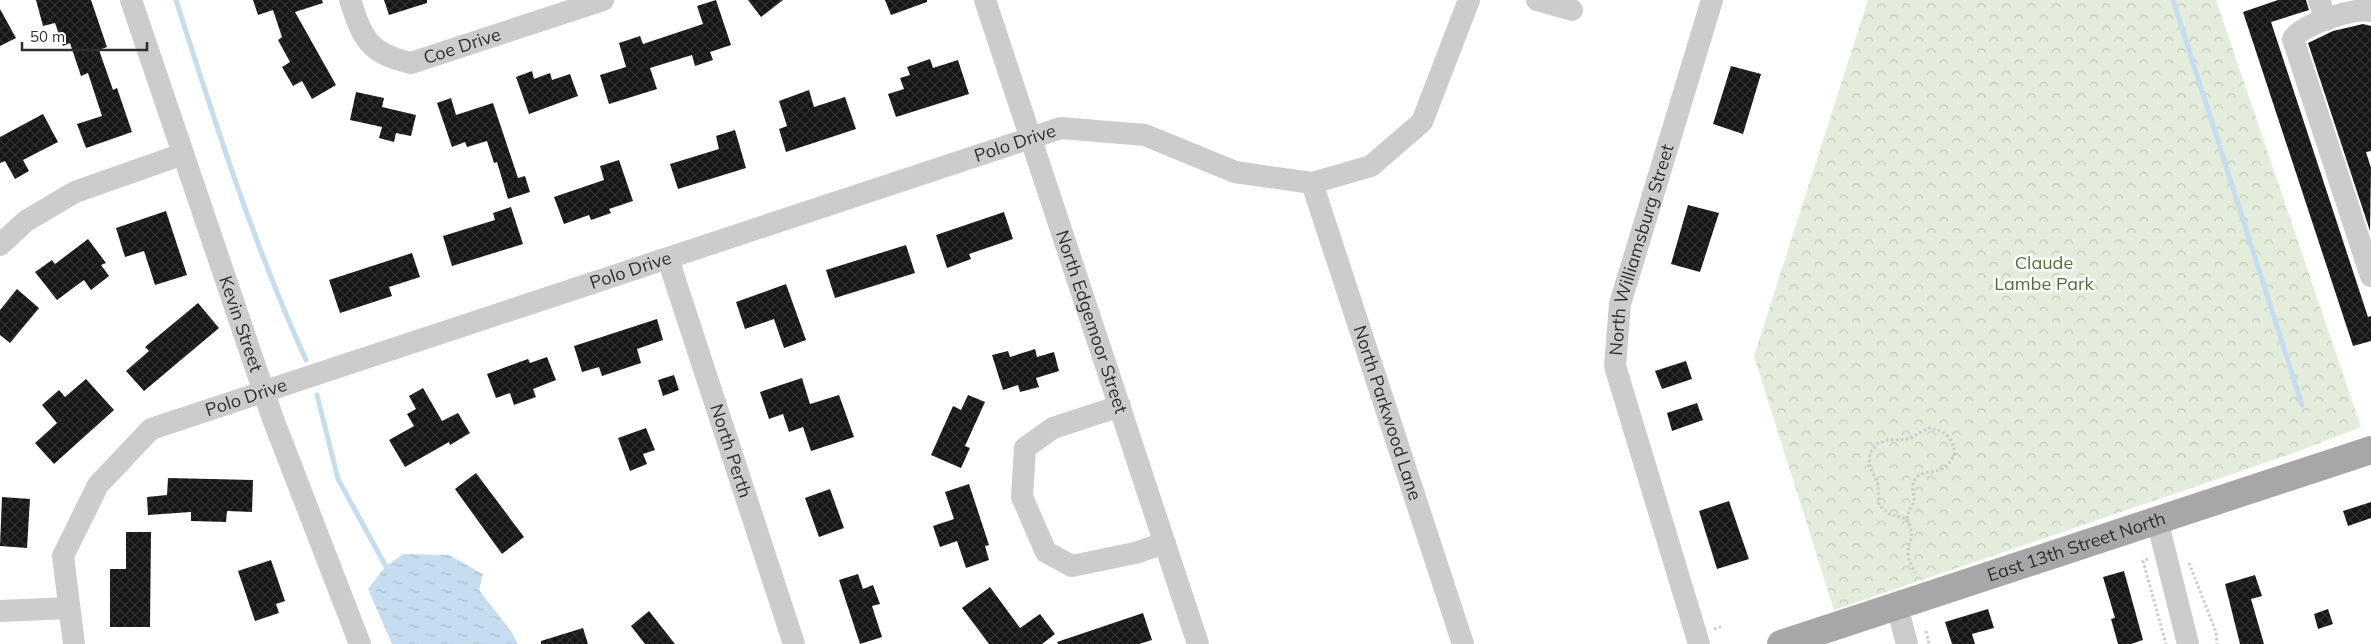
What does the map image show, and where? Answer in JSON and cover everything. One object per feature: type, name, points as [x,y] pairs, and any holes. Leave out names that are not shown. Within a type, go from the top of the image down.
[{"type":"main road","name":"East 13th Street North","points":[[1781,644],[2371,450]]},
{"type":"street","name":"Kevin Street","points":[[131,0],[264,392],[360,644]]},
{"type":"street","name":"Coe Drive","points":[[350,0],[366,42],[390,58],[411,63],[603,0]]},
{"type":"street","name":"North Edgemoor Street","points":[[985,0],[1198,644]]},
{"type":"street","points":[[1312,183],[1372,166],[1422,122],[1469,0]]},
{"type":"street","points":[[1537,0],[1572,10]]},
{"type":"street","name":"North Williamsburg Street","points":[[1699,644],[1615,366],[1620,304],[1712,0]]},
{"type":"street","points":[[2368,9],[2322,10],[2297,32],[2292,39],[2371,276]]},
{"type":"street","name":"Polo Drive","points":[[74,644],[63,556],[98,485],[151,429],[1061,128],[1145,135],[1235,172],[1312,183]]},
{"type":"street","points":[[0,245],[26,221],[75,192],[183,154]]},
{"type":"street","name":"North Parkwood Lane","points":[[1312,183],[1463,644]]},
{"type":"street","name":"North Perth","points":[[668,259],[794,644]]},
{"type":"street","points":[[1120,406],[1053,428],[1025,448],[1022,496],[1046,552],[1072,566],[1135,553],[1165,543]]},
{"type":"street","points":[[2157,520],[2188,644]]},
{"type":"street","points":[[1897,606],[1907,644]]},
{"type":"street","points":[[0,610],[69,608]]},
{"type":"path","points":[[1907,519],[1889,514],[1879,506],[1878,484],[1868,466],[1870,453],[1877,444],[1887,440],[1908,439],[1929,428],[1942,430],[1952,439],[1955,453],[1950,463],[1941,470],[1924,472],[1918,476],[1913,483],[1914,501],[1907,511],[1907,519],[1913,537],[1908,553],[1915,573]]},
{"type":"green space","name":"Claude Lambe Park","points":[[1868,0],[2216,0],[2361,427],[2294,453],[1834,610],[1754,356]]},
{"type":"water","points":[[403,554],[449,555],[483,574],[479,590],[511,631],[518,644],[392,644],[368,589],[385,567]]},
{"type":"building","points":[[36,0],[91,0],[107,47],[99,50],[113,90],[117,88],[132,132],[86,148],[77,124],[102,116],[88,73],[81,76],[70,43],[63,46],[55,23],[43,26]]},
{"type":"building","points":[[253,0],[322,0],[323,3],[295,12],[336,85],[312,99],[302,81],[293,86],[282,67],[290,62],[278,40],[282,37],[273,10],[258,15]]},
{"type":"building","points":[[384,0],[427,0],[427,3],[389,15]]},
{"type":"building","points":[[716,0],[731,45],[710,52],[713,60],[695,66],[692,55],[650,68],[657,89],[609,104],[600,75],[626,67],[619,43],[640,36],[643,44],[703,24],[697,6]]},
{"type":"building","points":[[748,0],[783,0],[761,17]]},
{"type":"building","points":[[885,0],[927,0],[927,2],[891,15]]},
{"type":"building","points":[[2278,0],[2306,0],[2309,10],[2271,22],[2368,317],[2371,316],[2371,341],[2353,346],[2243,12]]},
{"type":"building","points":[[0,9],[16,38],[0,46]]},
{"type":"building","points":[[2363,24],[2371,26],[2371,151],[2366,152],[2371,168],[2370,231],[2308,43],[2333,31]]},
{"type":"building","points":[[930,59],[933,68],[958,60],[969,94],[896,117],[888,94],[904,89],[900,78],[910,75],[907,67]]},
{"type":"building","points":[[1731,66],[1761,74],[1743,134],[1713,124]]},
{"type":"building","points":[[532,71],[534,79],[550,73],[552,80],[570,74],[578,96],[529,114],[516,77]]},
{"type":"building","points":[[809,90],[814,107],[845,97],[856,129],[786,152],[779,129],[787,126],[779,101]]},
{"type":"building","points":[[356,92],[384,98],[382,107],[416,115],[411,136],[396,133],[394,142],[379,138],[382,127],[350,120]]},
{"type":"building","points":[[451,98],[456,115],[493,103],[518,178],[525,176],[530,192],[508,199],[497,162],[494,163],[487,141],[467,147],[465,142],[452,147],[437,103]]},
{"type":"building","points":[[43,114],[58,142],[23,160],[29,171],[15,179],[5,161],[0,163],[0,137]]},
{"type":"building","points":[[735,130],[746,168],[678,189],[670,164],[719,149],[716,136]]},
{"type":"building","points":[[619,160],[633,201],[609,209],[611,213],[591,220],[589,215],[564,224],[554,197],[604,180],[600,166]]},
{"type":"building","points":[[1688,205],[1719,213],[1700,272],[1671,264]]},
{"type":"building","points":[[511,207],[523,244],[452,266],[443,236],[495,220],[493,213]]},
{"type":"building","points":[[166,211],[187,275],[155,285],[144,251],[125,257],[116,228]]},
{"type":"building","points":[[1004,212],[1013,239],[969,254],[971,259],[947,268],[936,235]]},
{"type":"building","points":[[88,239],[106,263],[101,265],[109,276],[91,290],[84,280],[57,300],[35,272],[52,260],[55,264]]},
{"type":"building","points":[[906,245],[915,273],[835,298],[826,270]]},
{"type":"building","points":[[412,253],[420,277],[389,287],[392,296],[340,313],[329,280]]},
{"type":"building","points":[[786,284],[806,340],[784,348],[774,319],[745,329],[736,302]]},
{"type":"building","points":[[17,289],[39,308],[10,343],[0,335],[0,310]]},
{"type":"building","points":[[198,303],[219,328],[144,391],[126,371],[149,351],[145,347]]},
{"type":"building","points":[[657,319],[663,340],[637,349],[641,363],[602,376],[599,367],[582,372],[574,346]]},
{"type":"building","points":[[1035,349],[1037,357],[1054,352],[1059,371],[1036,378],[1039,387],[1020,392],[1018,385],[1003,390],[992,355],[1008,351],[1010,357]]},
{"type":"building","points":[[547,357],[556,380],[533,389],[536,397],[514,405],[510,393],[496,398],[487,374],[528,359],[530,363]]},
{"type":"building","points":[[1686,361],[1692,379],[1662,389],[1655,371]]},
{"type":"building","points":[[674,375],[679,390],[663,396],[658,380]]},
{"type":"building","points":[[802,378],[810,404],[839,395],[854,437],[811,451],[803,427],[789,432],[783,414],[769,419],[760,392]]},
{"type":"building","points":[[86,379],[114,410],[54,464],[35,443],[57,423],[42,405],[59,390],[65,397]]},
{"type":"building","points":[[423,388],[442,421],[458,413],[470,433],[450,445],[449,442],[405,467],[389,440],[414,426],[407,414],[416,409],[409,396]]},
{"type":"building","points":[[968,395],[985,402],[965,446],[970,448],[961,468],[931,455],[953,406],[961,410]]},
{"type":"building","points":[[1697,403],[1703,420],[1672,431],[1667,413]]},
{"type":"building","points":[[646,428],[655,450],[643,454],[647,464],[630,471],[618,438]]},
{"type":"building","points":[[476,473],[524,537],[502,554],[455,489]]},
{"type":"building","points":[[168,478],[253,480],[252,512],[227,511],[226,522],[191,521],[191,512],[148,515],[147,497],[167,495]]},
{"type":"building","points":[[969,484],[989,545],[985,546],[989,560],[966,568],[957,541],[940,547],[933,526],[954,519],[945,492]]},
{"type":"building","points":[[830,489],[844,528],[819,537],[805,498]]},
{"type":"building","points":[[2,497],[30,499],[27,548],[0,546]]},
{"type":"building","points":[[1729,501],[1749,559],[1717,569],[1699,511]]},
{"type":"building","points":[[2371,502],[2371,518],[2348,526],[2343,511]]},
{"type":"building","points":[[126,532],[151,532],[150,627],[110,627],[110,569],[126,569]]},
{"type":"building","points":[[271,560],[285,601],[276,604],[279,613],[255,621],[238,571]]},
{"type":"building","points":[[2124,571],[2143,640],[2131,644],[2118,644],[2111,619],[2115,618],[2103,577]]},
{"type":"building","points":[[858,574],[863,589],[873,585],[880,604],[872,606],[882,637],[860,644],[839,580]]},
{"type":"building","points":[[2255,575],[2262,596],[2251,599],[2264,644],[2240,644],[2225,584]]},
{"type":"building","points":[[990,587],[1020,628],[1040,614],[1055,634],[1042,644],[989,644],[962,608]]},
{"type":"building","points":[[1988,609],[1994,628],[1972,634],[1975,644],[1952,644],[1945,622]]},
{"type":"building","points":[[2328,609],[2333,624],[2318,629],[2314,614]]},
{"type":"building","points":[[649,611],[675,644],[645,644],[631,626]]},
{"type":"building","points":[[1143,613],[1152,640],[1139,644],[1058,644],[1057,642]]},
{"type":"building","points":[[583,628],[588,644],[541,644],[541,641]]},
{"type":"waterway","points":[[176,0],[220,137],[252,227],[306,360]]},
{"type":"waterway","points":[[2173,0],[2302,405]]},
{"type":"waterway","points":[[317,395],[338,479],[389,572]]}]
